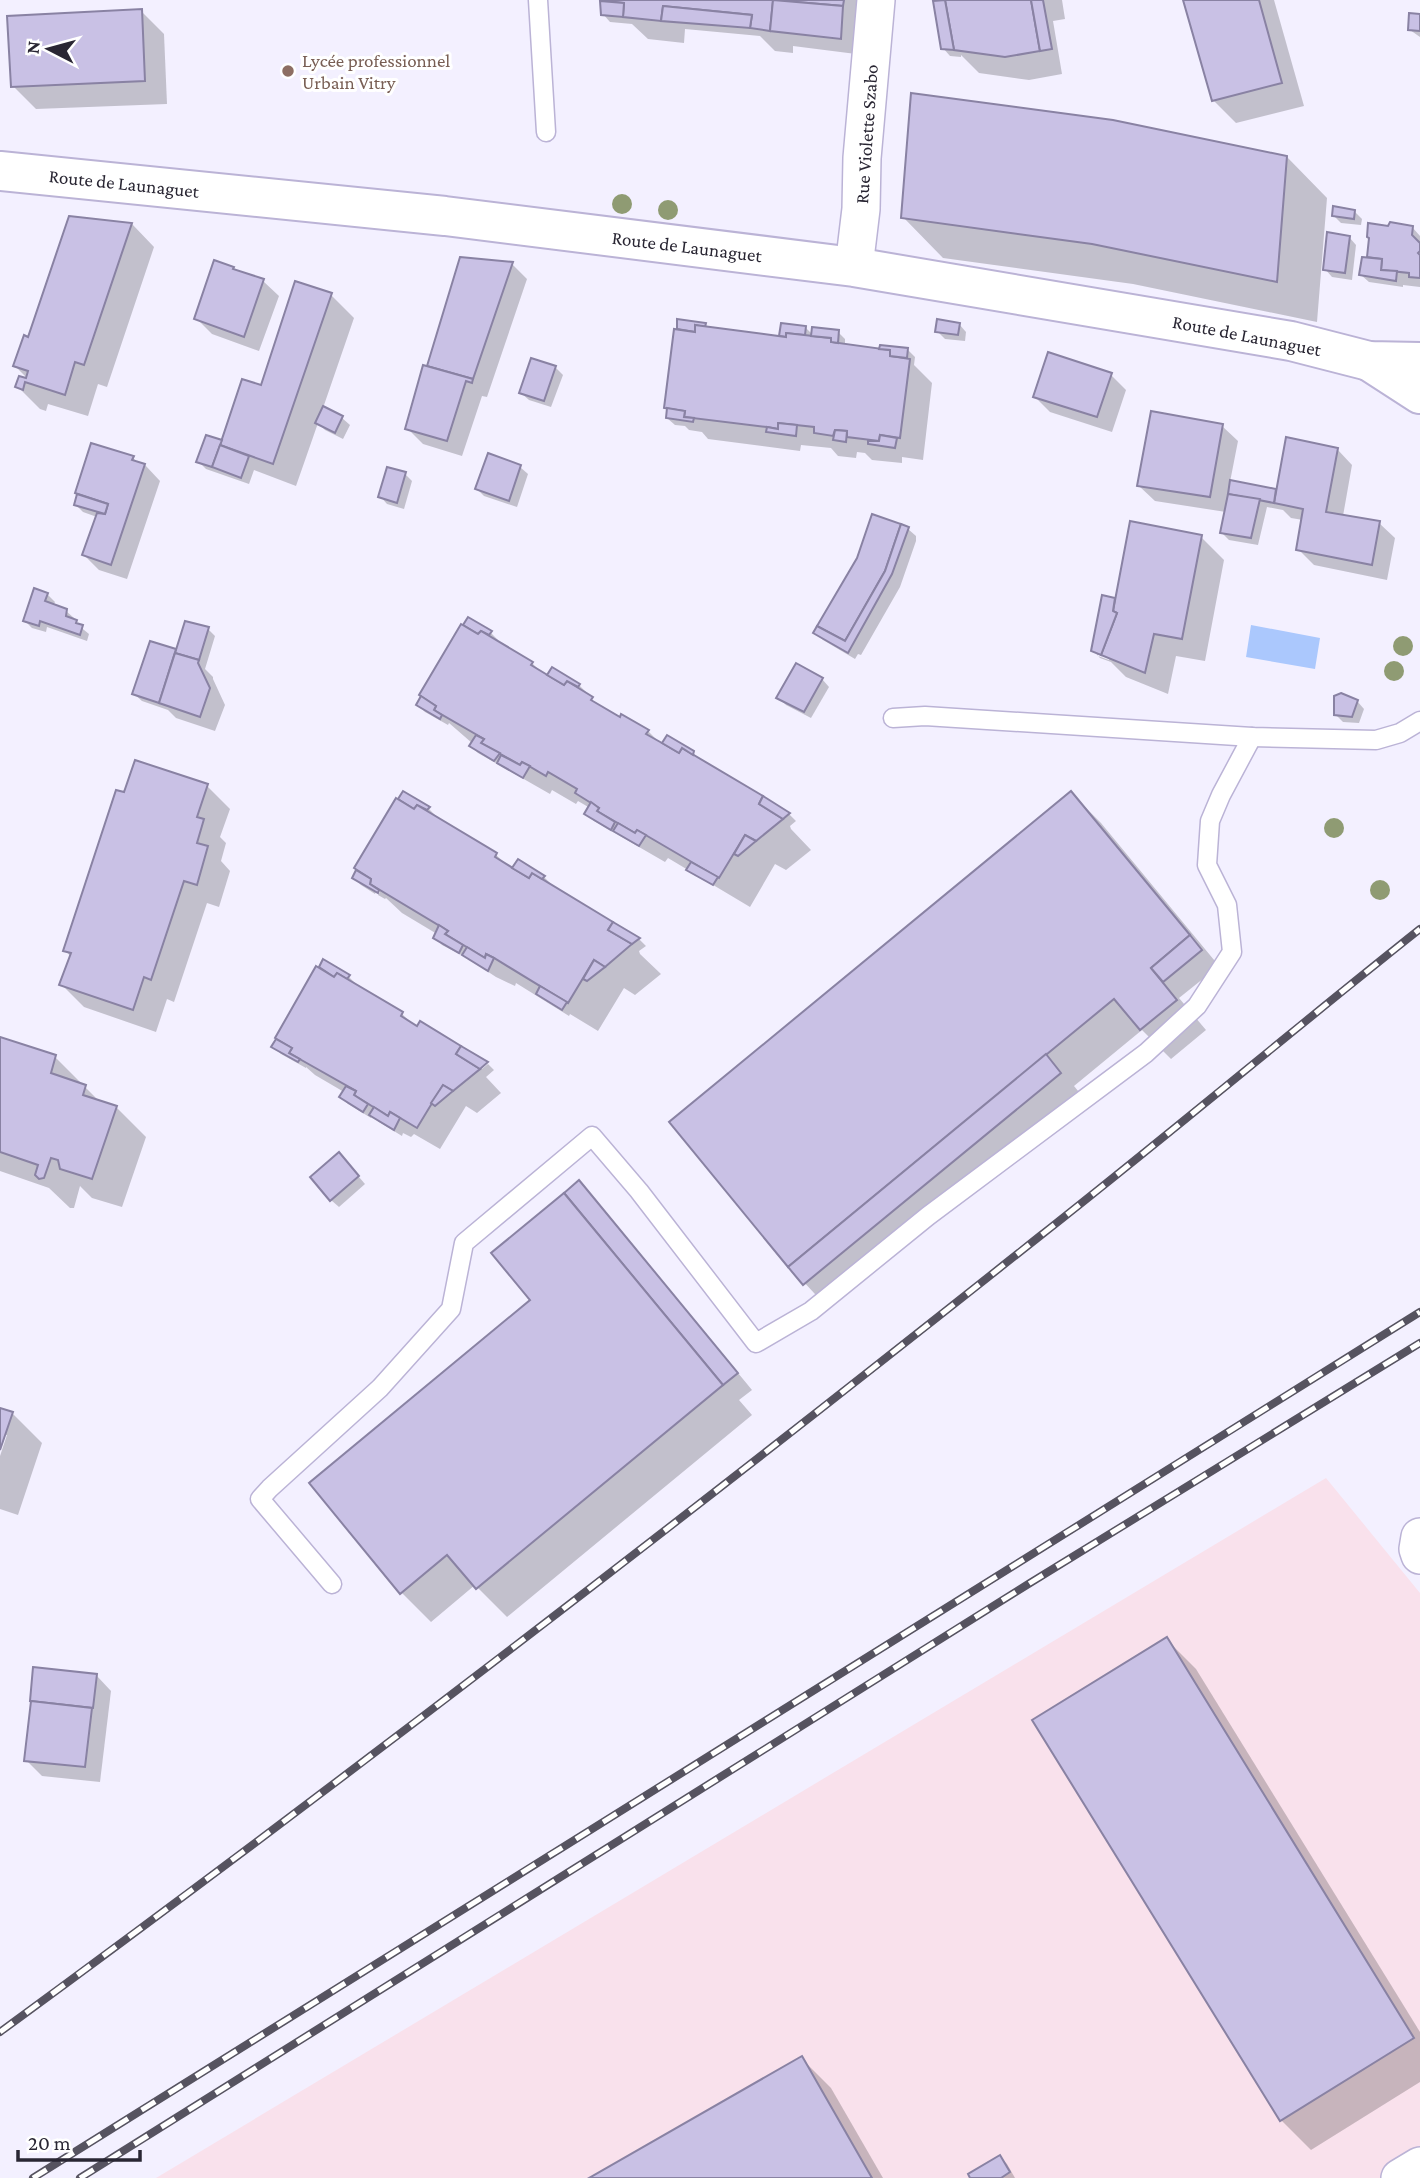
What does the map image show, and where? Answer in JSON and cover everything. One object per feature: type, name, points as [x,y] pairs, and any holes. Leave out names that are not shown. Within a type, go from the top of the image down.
[{"type":"main road","name":"Route de Launaguet","points":[[0,171],[471,219],[854,267],[1291,341],[1369,361],[1420,362]]},
{"type":"main road","name":"Route de Launaguet","points":[[1369,361],[1420,394]]},
{"type":"street","name":"Rue Violette Szabo","points":[[854,267],[861,209],[862,158],[876,0]]},
{"type":"street","points":[[1420,1537],[1420,1555]]},
{"type":"street","points":[[1400,2178],[1420,2166]]},
{"type":"lane","points":[[538,0],[546,132]]},
{"type":"lane","points":[[893,718],[925,716],[1252,737],[1376,740],[1400,733],[1420,721]]},
{"type":"lane","points":[[332,1584],[260,1499],[380,1388],[451,1309],[464,1243],[592,1136],[639,1191],[756,1343],[811,1311],[928,1216],[1146,1053],[1197,1006],[1232,952],[1227,905],[1207,865],[1210,821],[1252,737]]},
{"type":"shaded area","points":[[1326,1478],[1420,1593],[1420,2178],[156,2178]]},
{"type":"water","points":[[1251,625],[1320,638],[1315,669],[1246,657]]},
{"type":"building","points":[[600,0],[773,0],[770,31],[750,28],[752,15],[663,6],[661,21],[623,17],[624,3]]},
{"type":"building","points":[[773,0],[844,0],[843,6]]},
{"type":"building","points":[[773,0],[843,6],[841,39],[770,31]]},
{"type":"building","points":[[945,0],[1031,0],[1040,51],[1005,57],[954,50]]},
{"type":"building","points":[[945,0],[954,50],[941,49],[933,1]]},
{"type":"building","points":[[1031,0],[1043,0],[1052,49],[1040,51]]},
{"type":"building","points":[[1183,0],[1259,0],[1282,83],[1212,101]]},
{"type":"building","points":[[600,1],[624,3],[623,17],[601,15]]},
{"type":"building","points":[[663,6],[752,15],[750,28],[661,21]]},
{"type":"building","points":[[142,9],[145,81],[11,87],[7,16]]},
{"type":"building","points":[[1409,13],[1420,14],[1420,31],[1408,30]]},
{"type":"building","points":[[911,93],[1113,120],[1287,156],[1277,282],[1092,244],[901,218]]},
{"type":"building","points":[[1333,206],[1355,210],[1354,219],[1332,216]]},
{"type":"building","points":[[69,216],[132,223],[84,365],[75,362],[65,395],[25,382],[23,390],[15,387],[19,376],[26,378],[28,371],[13,366],[24,335],[28,337]]},
{"type":"building","points":[[1390,222],[1413,226],[1412,235],[1420,243],[1420,278],[1409,277],[1409,273],[1381,270],[1382,259],[1367,257],[1368,223],[1388,226]]},
{"type":"building","points":[[1327,232],[1350,236],[1345,273],[1323,270]]},
{"type":"building","points":[[460,257],[513,262],[473,379],[427,366]]},
{"type":"building","points":[[1362,257],[1382,259],[1381,270],[1397,271],[1396,281],[1359,275]]},
{"type":"building","points":[[214,260],[264,279],[244,337],[194,319]]},
{"type":"building","points":[[295,281],[332,293],[273,464],[220,445],[242,379],[261,385]]},
{"type":"building","points":[[677,319],[706,323],[705,327],[695,325],[695,332],[677,329]]},
{"type":"building","points":[[937,319],[960,323],[958,335],[935,332]]},
{"type":"building","points":[[781,323],[806,326],[805,335],[786,333],[786,337],[779,336]]},
{"type":"building","points":[[695,325],[786,337],[786,333],[831,338],[831,342],[890,350],[890,356],[910,359],[900,438],[880,435],[879,441],[847,437],[847,431],[835,430],[833,436],[814,433],[814,427],[778,423],[778,429],[684,417],[685,411],[664,408],[674,329],[695,332]]},
{"type":"building","points":[[812,327],[839,330],[838,343],[831,342],[831,338],[811,336]]},
{"type":"building","points":[[880,345],[908,348],[907,358],[890,356],[890,350],[879,349]]},
{"type":"building","points":[[1048,352],[1112,373],[1097,417],[1033,397]]},
{"type":"building","points":[[531,358],[556,366],[544,401],[519,393]]},
{"type":"building","points":[[423,365],[473,379],[472,383],[466,381],[447,441],[405,429]]},
{"type":"building","points":[[323,406],[343,416],[335,433],[315,423]]},
{"type":"building","points":[[667,408],[685,411],[684,417],[694,418],[693,422],[666,418]]},
{"type":"building","points":[[1151,411],[1223,424],[1210,497],[1137,486]]},
{"type":"building","points":[[778,423],[797,425],[796,436],[766,432],[767,427],[778,429]]},
{"type":"building","points":[[835,430],[847,431],[846,442],[833,440]]},
{"type":"building","points":[[206,435],[222,440],[212,467],[196,462]]},
{"type":"building","points":[[880,435],[897,438],[895,448],[868,444],[868,441],[879,441]]},
{"type":"building","points":[[1286,437],[1338,448],[1326,512],[1380,521],[1372,565],[1296,550],[1303,509],[1274,503]]},
{"type":"building","points":[[91,443],[134,456],[132,460],[145,464],[111,565],[82,555],[97,513],[105,514],[108,504],[75,493]]},
{"type":"building","points":[[220,445],[249,456],[241,478],[212,467]]},
{"type":"building","points":[[488,453],[521,465],[509,501],[475,489]]},
{"type":"building","points":[[387,467],[406,472],[397,503],[378,497]]},
{"type":"building","points":[[1230,480],[1276,489],[1274,503],[1228,494]]},
{"type":"building","points":[[77,494],[108,504],[105,514],[74,505]]},
{"type":"building","points":[[1228,494],[1260,499],[1251,538],[1220,533]]},
{"type":"building","points":[[872,514],[901,524],[885,571],[845,641],[817,626],[857,558]]},
{"type":"building","points":[[1130,521],[1202,535],[1182,639],[1154,634],[1145,673],[1101,655],[1117,613],[1113,611]]},
{"type":"building","points":[[901,524],[909,527],[892,574],[848,653],[813,633],[817,626],[845,641],[885,571]]},
{"type":"building","points":[[34,588],[48,593],[45,601],[67,609],[66,616],[83,625],[80,635],[40,621],[39,626],[23,621]]},
{"type":"building","points":[[1102,595],[1115,598],[1113,611],[1117,613],[1101,655],[1091,651]]},
{"type":"building","points":[[468,617],[492,631],[489,635],[481,631],[478,634],[463,625]]},
{"type":"building","points":[[185,621],[209,627],[199,660],[175,653]]},
{"type":"building","points":[[461,624],[478,634],[481,631],[533,662],[531,665],[564,685],[567,681],[593,697],[591,700],[649,730],[646,734],[679,753],[682,748],[763,796],[759,804],[783,819],[756,841],[745,835],[719,878],[637,830],[635,833],[597,811],[599,808],[575,793],[577,789],[548,772],[546,776],[522,762],[520,765],[481,743],[484,739],[434,710],[436,706],[419,695]]},
{"type":"building","points":[[150,641],[176,649],[159,703],[132,694]]},
{"type":"building","points":[[175,653],[199,660],[210,688],[200,717],[159,703]]},
{"type":"building","points":[[796,663],[823,678],[804,712],[776,698]]},
{"type":"building","points":[[552,667],[580,684],[578,687],[567,681],[564,685],[547,675]]},
{"type":"building","points":[[1341,693],[1358,700],[1352,717],[1334,715],[1334,696]]},
{"type":"building","points":[[421,696],[436,706],[434,710],[442,715],[440,719],[416,705]]},
{"type":"building","points":[[476,735],[484,739],[481,743],[500,753],[494,761],[469,746]]},
{"type":"building","points":[[667,735],[694,751],[693,755],[682,748],[679,753],[662,743]]},
{"type":"building","points":[[501,755],[520,765],[522,762],[530,766],[523,778],[497,763]]},
{"type":"building","points":[[135,760],[208,784],[197,817],[204,819],[197,843],[208,846],[197,885],[184,881],[151,980],[144,977],[133,1010],[59,985],[71,953],[63,951],[116,790],[124,792]]},
{"type":"building","points":[[403,791],[430,807],[427,810],[417,805],[414,809],[398,799]]},
{"type":"building","points":[[1071,791],[1190,935],[1151,968],[1177,1000],[1140,1030],[1114,999],[788,1267],[669,1122]]},
{"type":"building","points":[[763,796],[790,813],[783,819],[759,804]]},
{"type":"building","points":[[396,798],[414,809],[417,805],[497,853],[495,857],[529,878],[532,873],[613,922],[608,930],[632,944],[605,967],[594,960],[568,1003],[494,958],[486,954],[485,958],[445,934],[448,931],[370,884],[371,879],[354,868]]},
{"type":"building","points":[[591,802],[599,808],[597,811],[615,822],[611,830],[584,814]]},
{"type":"building","points":[[618,823],[635,833],[637,830],[646,835],[639,846],[613,831]]},
{"type":"building","points":[[745,835],[756,841],[738,856],[734,854]]},
{"type":"building","points":[[518,859],[545,876],[542,879],[532,873],[529,878],[512,868]]},
{"type":"building","points":[[691,862],[718,877],[713,885],[686,870]]},
{"type":"building","points":[[356,870],[371,879],[370,884],[379,890],[378,893],[352,878]]},
{"type":"building","points":[[613,922],[640,938],[632,944],[608,930]]},
{"type":"building","points":[[439,925],[448,931],[445,934],[463,945],[459,953],[433,938]]},
{"type":"building","points":[[1190,935],[1202,950],[1163,982],[1151,968]]},
{"type":"building","points":[[467,947],[485,958],[486,954],[494,958],[488,971],[462,955]]},
{"type":"building","points":[[323,959],[350,975],[347,979],[337,973],[334,977],[319,967]]},
{"type":"building","points":[[594,960],[605,967],[587,981],[583,979]]},
{"type":"building","points":[[316,966],[334,977],[337,973],[403,1012],[401,1016],[417,1026],[420,1021],[461,1046],[456,1054],[480,1069],[453,1091],[443,1085],[417,1128],[390,1112],[388,1116],[354,1095],[356,1091],[289,1053],[292,1048],[275,1038]]},
{"type":"building","points":[[540,986],[567,1002],[562,1010],[536,994]]},
{"type":"building","points":[[0,1037],[56,1055],[51,1073],[86,1085],[83,1095],[117,1106],[92,1179],[60,1169],[58,1160],[51,1158],[44,1178],[39,1179],[35,1175],[38,1165],[0,1152]]},
{"type":"building","points":[[276,1039],[292,1048],[289,1053],[300,1059],[298,1062],[271,1047]]},
{"type":"building","points":[[461,1046],[488,1062],[480,1069],[456,1054]]},
{"type":"building","points":[[1046,1054],[1061,1073],[803,1285],[788,1267]]},
{"type":"building","points":[[443,1085],[453,1091],[435,1106],[431,1103]]},
{"type":"building","points":[[346,1086],[356,1091],[354,1095],[368,1104],[363,1112],[339,1097]]},
{"type":"building","points":[[374,1107],[388,1116],[390,1112],[400,1118],[394,1130],[369,1115]]},
{"type":"building","points":[[339,1152],[359,1176],[330,1201],[310,1177]]},
{"type":"building","points":[[579,1180],[738,1373],[723,1385],[564,1193]]},
{"type":"building","points":[[564,1193],[723,1385],[476,1589],[447,1555],[400,1594],[309,1483],[530,1300],[491,1253]]},
{"type":"building","points":[[0,1408],[13,1412],[0,1450]]},
{"type":"building","points":[[1167,1637],[1414,2038],[1280,2121],[1032,1720]]},
{"type":"building","points":[[33,1667],[97,1674],[93,1708],[30,1701]]},
{"type":"building","points":[[31,1701],[92,1708],[85,1767],[24,1761]]},
{"type":"building","points":[[802,2056],[872,2178],[589,2178]]},
{"type":"building","points":[[1000,2155],[1010,2172],[1001,2178],[970,2178],[968,2174]]},
{"type":"railway","points":[[0,2032],[263,1837],[654,1539],[1088,1198],[1420,929]]},
{"type":"railway","points":[[33,2178],[1420,1312]]},
{"type":"railway","points":[[80,2178],[1030,1583],[1420,1343]]},
{"type":"place","name":"Lycée professionnel Urbain Vitry","points":[[288,71]]}]
